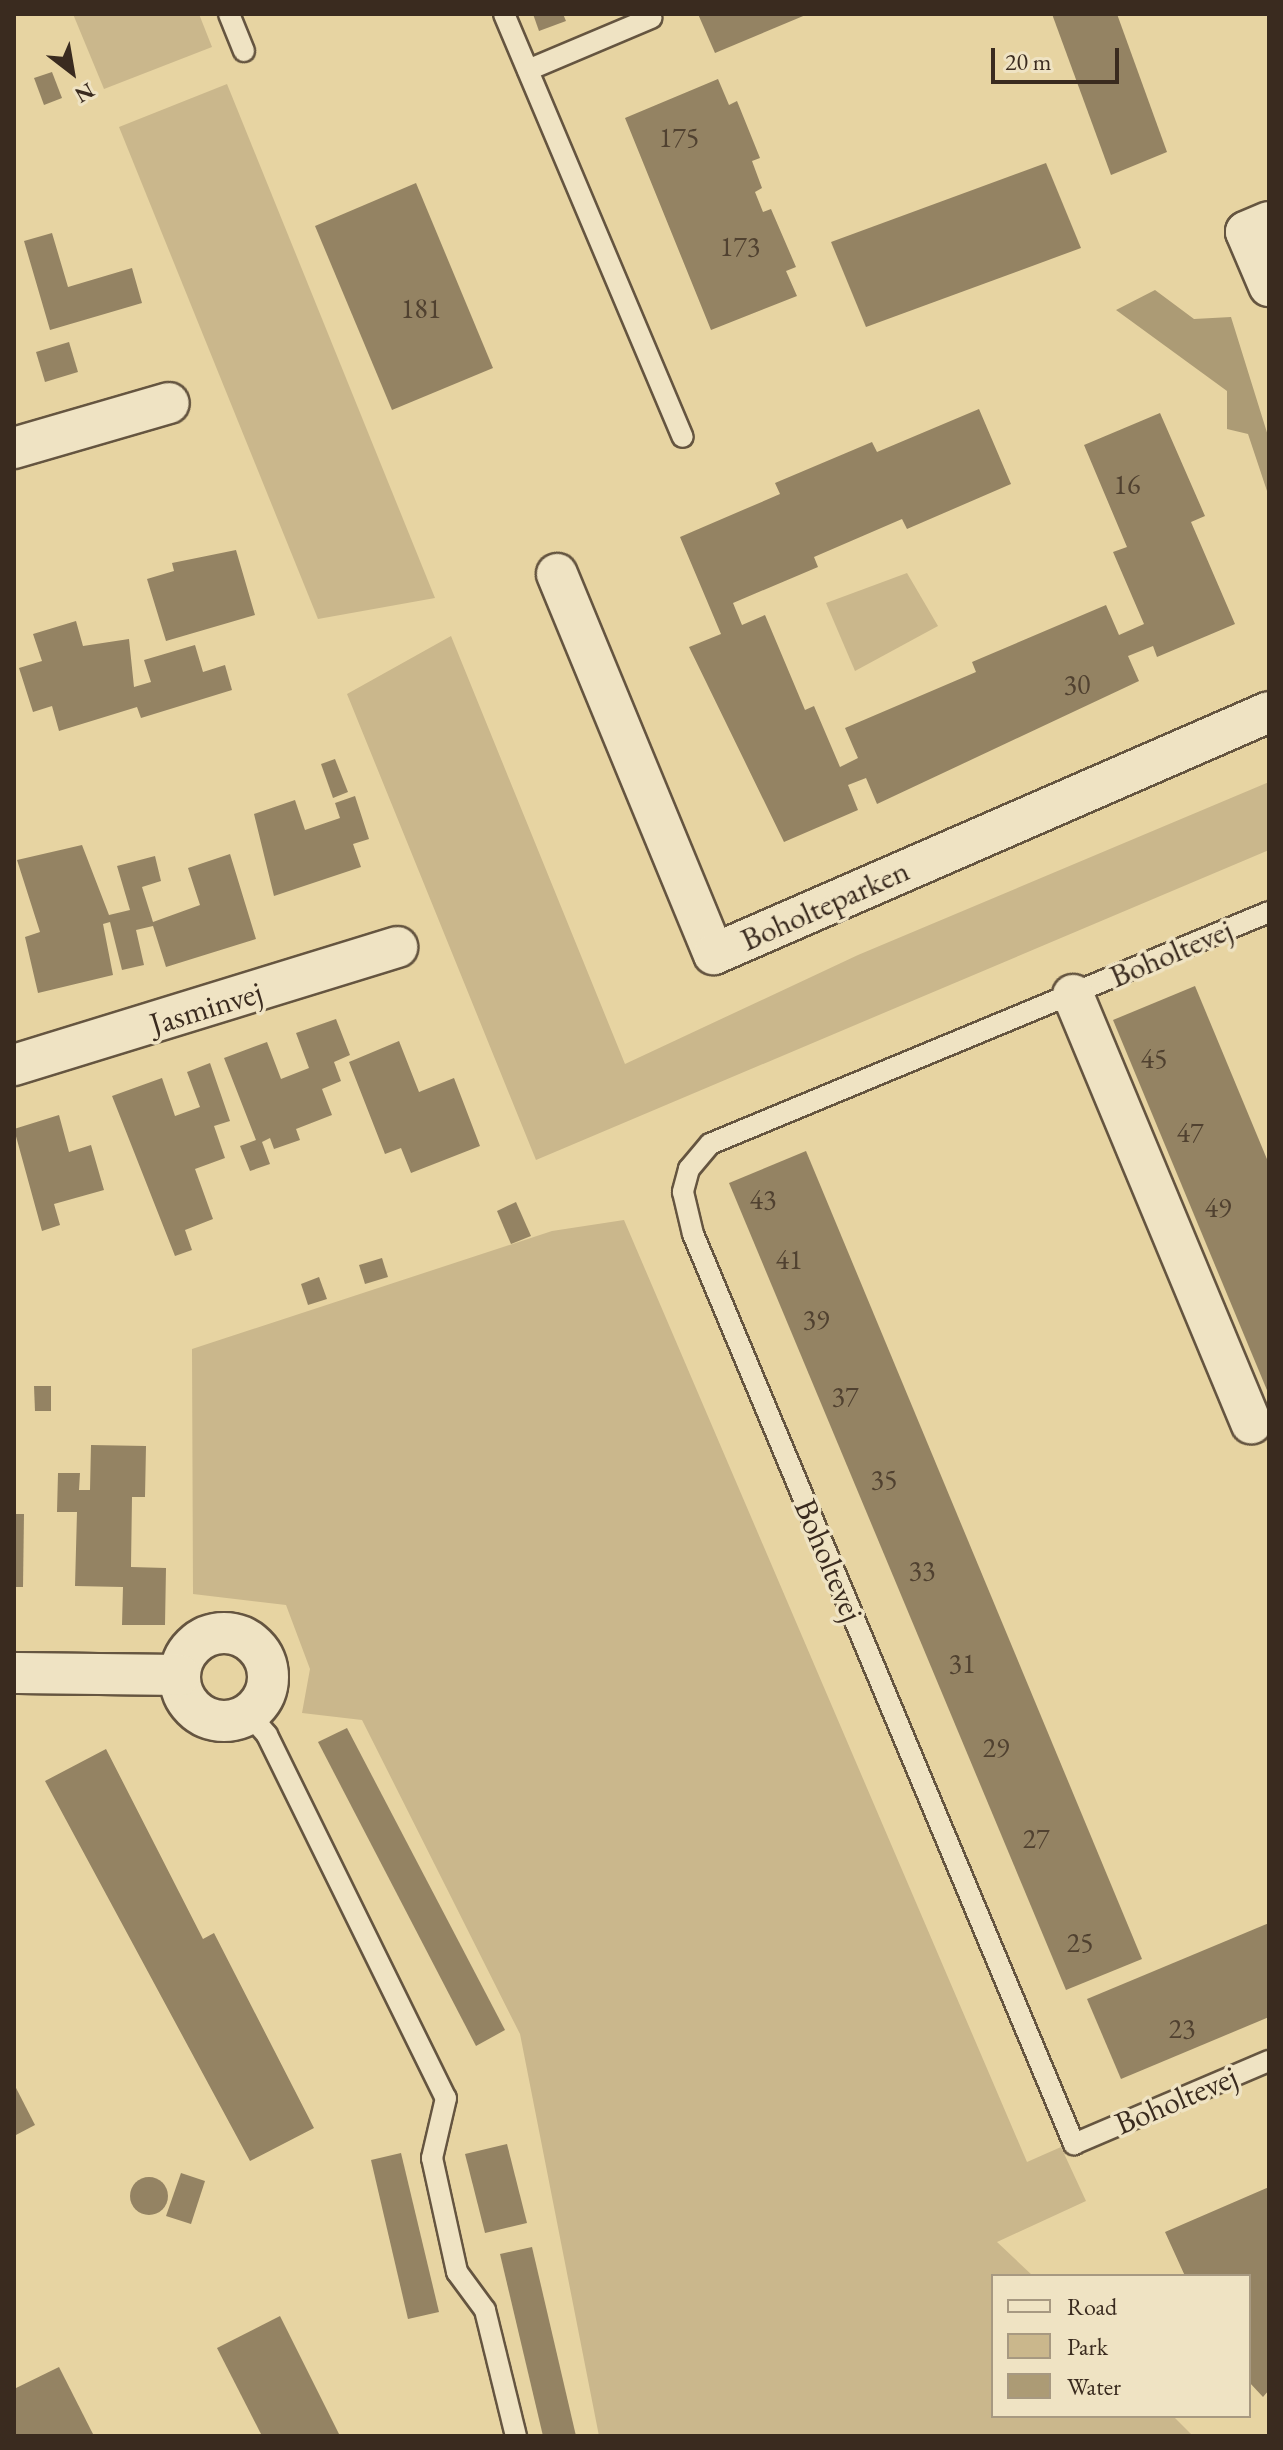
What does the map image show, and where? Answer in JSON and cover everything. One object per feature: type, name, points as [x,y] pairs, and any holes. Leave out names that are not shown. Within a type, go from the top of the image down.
[{"type":"street","points":[[1269,222],[1246,232],[1269,286]]},
{"type":"street","points":[[14,448],[169,403]]},
{"type":"street","name":"Boholteparken","points":[[557,574],[714,954],[1269,712]]},
{"type":"street","name":"Jasminvej","points":[[14,1065],[397,947]]},
{"type":"street","name":"Boholtevej","points":[[1073,995],[1251,1423]]},
{"type":"street","points":[[243,1637],[267,1671],[263,1696],[248,1713],[222,1721],[198,1713],[180,1675],[201,1639],[243,1637]]},
{"type":"street","points":[[14,1673],[180,1675]]},
{"type":"lane","points":[[229,14],[244,51]]},
{"type":"lane","points":[[504,14],[683,437]]},
{"type":"lane","points":[[528,70],[651,18]]},
{"type":"lane","name":"Boholtevej","points":[[1269,912],[710,1144],[689,1169],[683,1192],[693,1234],[1074,2144],[1269,2061]]},
{"type":"lane","points":[[248,1713],[267,1735],[446,2098],[432,2158],[457,2272],[485,2310],[516,2436]]},
{"type":"green space","points":[[73,14],[199,14],[212,47],[104,89]]},
{"type":"green space","points":[[227,84],[435,598],[318,619],[119,127]]},
{"type":"green space","points":[[907,573],[938,626],[855,671],[826,603]]},
{"type":"green space","points":[[451,636],[625,1064],[858,955],[1269,782],[1269,850],[536,1160],[347,694]]},
{"type":"green space","points":[[624,1220],[1027,2162],[1061,2147],[1086,2201],[997,2242],[1031,2274],[991,2274],[991,2418],[1175,2418],[1193,2436],[599,2436],[520,2034],[362,1720],[302,1713],[310,1669],[286,1605],[193,1594],[192,1349],[552,1231]]},
{"type":"water","points":[[1155,290],[1194,319],[1231,317],[1269,439],[1269,497],[1248,434],[1227,429],[1227,391],[1116,310]]},
{"type":"building","points":[[533,14],[563,14],[566,21],[539,31]]},
{"type":"building","points":[[698,14],[808,14],[715,53]]},
{"type":"building","points":[[1052,14],[1117,14],[1167,152],[1111,175]]},
{"type":"building","points":[[52,72],[62,98],[44,105],[34,78]]},
{"type":"building","points":[[718,79],[729,105],[737,101],[760,158],[752,161],[762,188],[755,192],[763,212],[771,209],[796,267],[786,271],[797,296],[711,330],[625,118]]},
{"type":"building","points":[[1046,163],[1081,248],[866,327],[831,242]]},
{"type":"building","points":[[416,183],[493,368],[392,410],[315,226]]},
{"type":"building","points":[[52,233],[68,287],[132,268],[142,303],[50,330],[24,241]]},
{"type":"building","points":[[69,342],[78,372],[45,382],[36,352]]},
{"type":"building","points":[[979,409],[1011,484],[907,529],[902,519],[814,557],[818,567],[733,603],[742,625],[765,615],[805,710],[814,706],[840,767],[858,758],[845,728],[976,672],[972,662],[1106,605],[1119,635],[1144,624],[1113,552],[1127,547],[1084,445],[1160,413],[1205,516],[1191,522],[1235,624],[1157,657],[1153,646],[1128,656],[1139,681],[877,804],[866,778],[848,785],[858,810],[784,842],[689,647],[721,634],[680,537],[780,494],[775,483],[872,442],[877,452]]},
{"type":"building","points":[[236,550],[255,615],[166,641],[147,579],[174,571],[172,563]]},
{"type":"building","points":[[76,621],[83,646],[129,639],[134,687],[151,682],[144,660],[195,645],[203,672],[225,665],[232,690],[141,718],[137,707],[59,731],[52,706],[33,712],[19,668],[42,661],[33,634]]},
{"type":"building","points":[[335,759],[348,792],[333,798],[321,764]]},
{"type":"building","points":[[355,796],[369,839],[353,844],[361,867],[274,896],[254,814],[295,800],[305,830],[340,818],[335,803]]},
{"type":"building","points":[[82,845],[109,915],[130,910],[117,866],[155,856],[161,881],[142,887],[153,922],[200,905],[188,868],[230,854],[256,939],[166,967],[153,926],[136,930],[144,965],[122,970],[110,922],[103,924],[113,975],[38,993],[25,937],[40,932],[17,860]]},
{"type":"building","points":[[1195,986],[1269,1164],[1269,1395],[1113,1020]]},
{"type":"building","points":[[336,1019],[350,1055],[334,1062],[341,1081],[322,1089],[332,1115],[296,1129],[300,1140],[274,1149],[270,1138],[262,1142],[270,1164],[250,1171],[240,1146],[256,1140],[224,1058],[267,1042],[281,1079],[309,1068],[296,1033]]},
{"type":"building","points":[[399,1041],[419,1092],[454,1078],[480,1146],[411,1173],[401,1148],[385,1154],[349,1062]]},
{"type":"building","points":[[210,1063],[230,1121],[214,1126],[225,1158],[195,1169],[213,1219],[185,1230],[192,1250],[175,1256],[112,1096],[162,1078],[175,1116],[200,1107],[187,1072]]},
{"type":"building","points":[[59,1115],[69,1152],[91,1145],[104,1190],[54,1204],[60,1225],[42,1231],[14,1129]]},
{"type":"building","points":[[806,1151],[1142,1959],[1066,1990],[729,1183]]},
{"type":"building","points":[[516,1202],[531,1236],[511,1244],[497,1211]]},
{"type":"building","points":[[382,1258],[388,1277],[365,1284],[359,1265]]},
{"type":"building","points":[[319,1277],[327,1299],[308,1305],[301,1284]]},
{"type":"building","points":[[34,1386],[51,1386],[51,1411],[35,1411]]},
{"type":"building","points":[[91,1445],[146,1446],[145,1497],[132,1497],[131,1567],[166,1568],[165,1625],[122,1625],[123,1587],[75,1586],[77,1512],[57,1512],[58,1473],[80,1473],[79,1490],[90,1490]]},
{"type":"building","points":[[14,1514],[24,1514],[23,1587],[14,1587]]},
{"type":"building","points":[[347,1728],[505,2030],[476,2046],[318,1742]]},
{"type":"building","points":[[106,1749],[203,1939],[214,1933],[314,2128],[250,2161],[45,1781]]},
{"type":"building","points":[[1269,1923],[1269,2017],[1121,2079],[1087,1999]]},
{"type":"building","points":[[14,2084],[35,2125],[14,2136]]},
{"type":"building","points":[[507,2144],[527,2223],[485,2233],[465,2154]]},
{"type":"building","points":[[401,2153],[439,2312],[408,2319],[371,2160]]},
{"type":"building","points":[[181,2173],[205,2181],[191,2224],[166,2216]]},
{"type":"building","points":[[149,2177],[162,2183],[168,2196],[162,2209],[149,2215],[136,2209],[130,2196],[136,2183]]},
{"type":"building","points":[[1269,2187],[1269,2390],[1263,2397],[1251,2384],[1251,2274],[1184,2274],[1165,2232]]},
{"type":"building","points":[[532,2247],[576,2436],[543,2436],[500,2254]]},
{"type":"building","points":[[280,2316],[340,2436],[262,2436],[217,2348]]},
{"type":"building","points":[[59,2367],[94,2436],[16,2436],[14,2389]]}]
